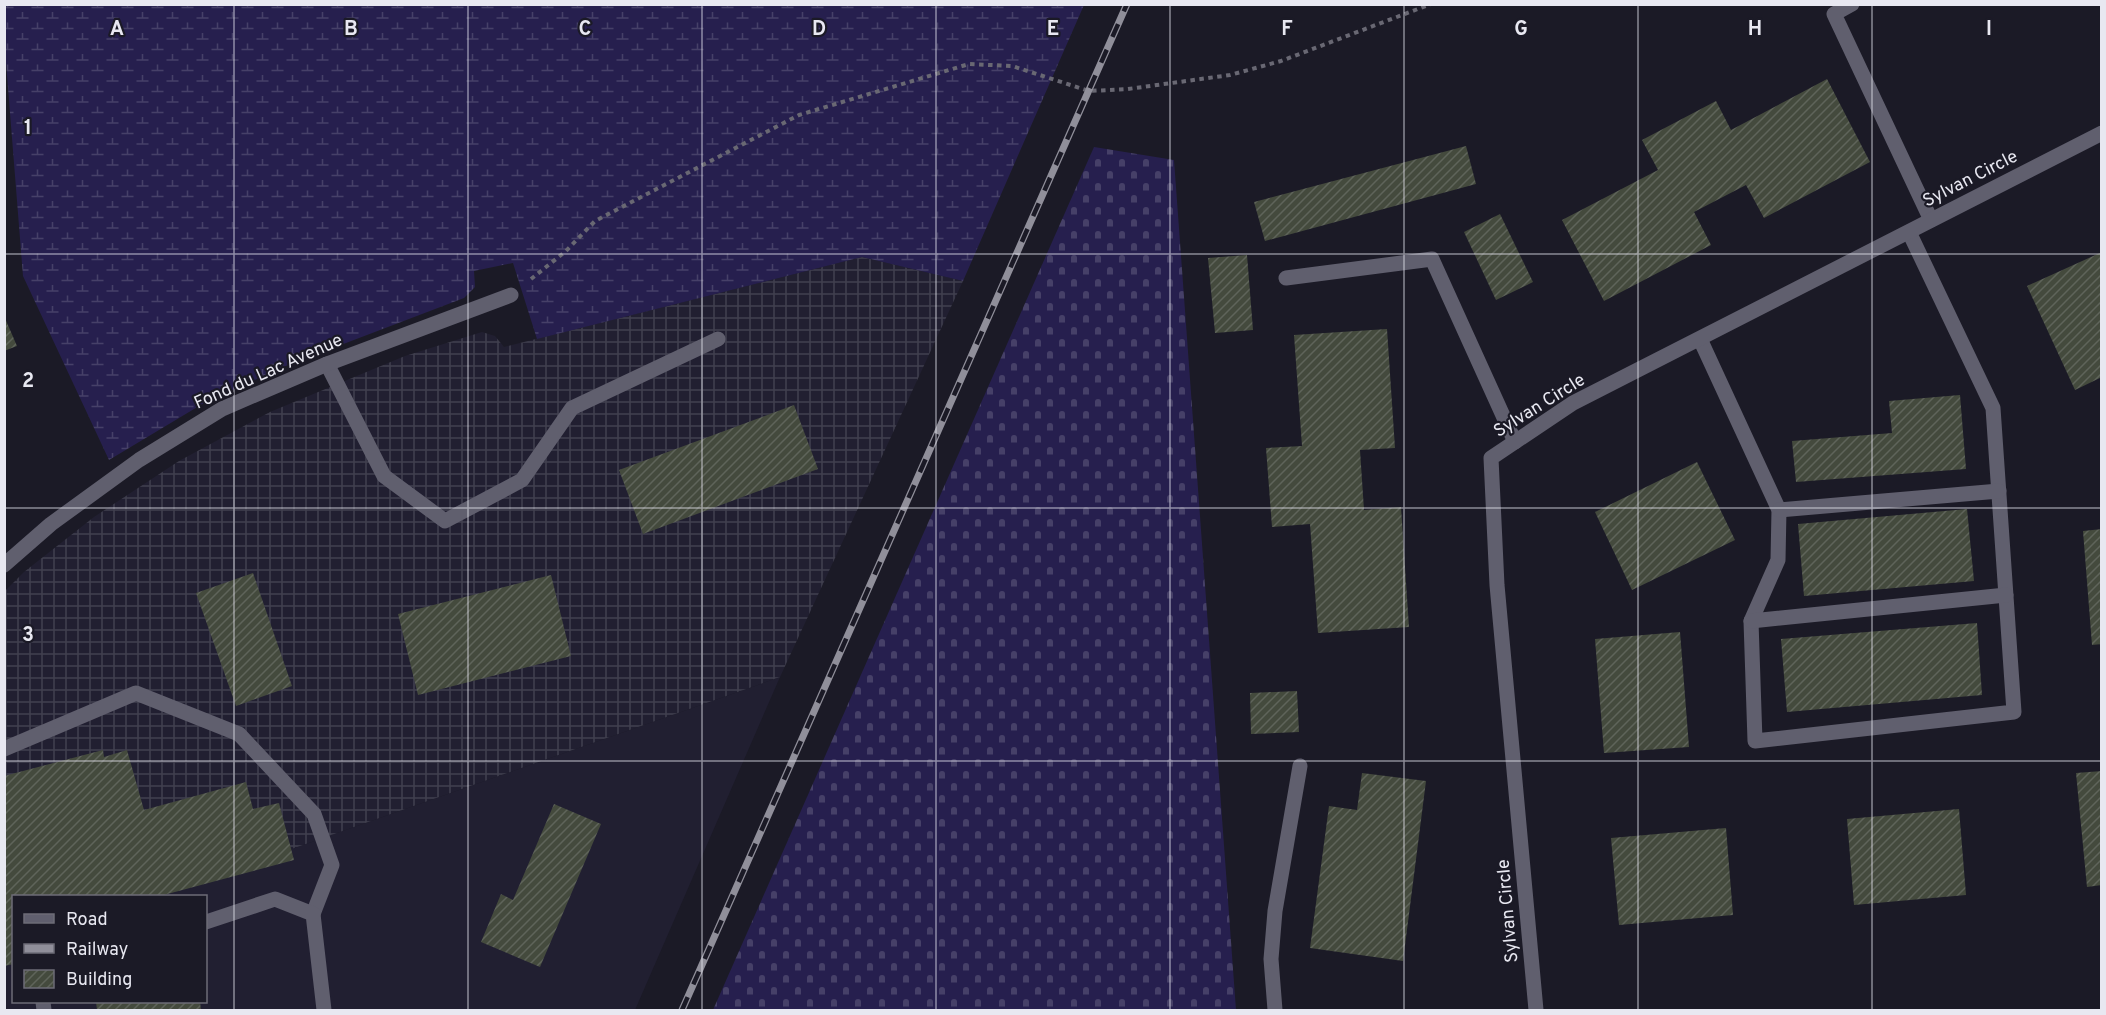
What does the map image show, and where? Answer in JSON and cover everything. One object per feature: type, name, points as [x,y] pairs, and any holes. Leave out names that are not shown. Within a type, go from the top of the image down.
[{"type":"street","points":[[1852,4],[1834,14],[1931,220]]},
{"type":"street","name":"Sylvan Circle","points":[[1536,1011],[1497,585],[1491,458],[1573,403],[2102,133]]},
{"type":"street","points":[[1700,339],[1779,510],[1779,560],[1751,621],[1755,741],[2014,712],[1993,408],[1909,232]]},
{"type":"street","points":[[1286,278],[1432,259],[1515,442]]},
{"type":"street","name":"Fond du Lac Avenue","points":[[4,565],[51,524],[139,460],[222,409],[327,364],[511,295]]},
{"type":"street","points":[[327,364],[384,476],[445,520],[522,480],[572,408],[718,339]]},
{"type":"street","points":[[1779,510],[1999,491]]},
{"type":"street","points":[[1751,621],[2006,595]]},
{"type":"street","points":[[4,748],[136,693],[239,734],[314,814],[332,865],[313,914],[324,1011]]},
{"type":"street","points":[[1275,1011],[1271,959],[1275,911],[1300,766]]},
{"type":"street","points":[[207,922],[275,899],[313,914]]},
{"type":"path","points":[[511,295],[566,251],[595,221],[799,115],[969,64],[1012,66],[1089,91],[1128,89],[1230,75],[1281,61],[1431,4]]},
{"type":"shaded area","points":[[862,257],[963,281],[780,677],[161,895],[12,895],[5,951],[5,591],[24,572],[94,517],[179,461],[270,412],[405,356],[482,332],[495,336],[504,347]]},
{"type":"shaded area","points":[[780,677],[635,1010],[5,1010],[4,951],[12,948],[12,1003],[207,1003],[207,895],[161,895]]},
{"type":"green space","points":[[4,5],[1084,5],[963,281],[862,257],[537,339],[513,263],[474,271],[475,287],[464,298],[283,367],[204,403],[109,460],[23,276],[5,50]]},
{"type":"green space","points":[[1094,147],[1174,160],[1236,1010],[713,1010]]},
{"type":"building","points":[[1827,79],[1870,162],[1764,218],[1746,185],[1694,212],[1711,245],[1604,301],[1562,220],[1658,170],[1642,140],[1716,101],[1731,130]]},
{"type":"building","points":[[1466,146],[1476,184],[1265,241],[1254,202]]},
{"type":"building","points":[[1500,214],[1533,282],[1496,300],[1464,232]]},
{"type":"building","points":[[2102,252],[2102,377],[2075,390],[2027,286]]},
{"type":"building","points":[[1247,255],[1253,330],[1215,333],[1208,258]]},
{"type":"building","points":[[4,316],[17,346],[4,351]]},
{"type":"building","points":[[1387,329],[1395,448],[1360,450],[1364,510],[1401,507],[1409,627],[1318,633],[1310,524],[1272,527],[1266,448],[1302,446],[1294,335]]},
{"type":"building","points":[[1960,395],[1966,469],[1796,482],[1792,441],[1892,433],[1889,401]]},
{"type":"building","points":[[794,405],[818,469],[643,534],[619,470]]},
{"type":"building","points":[[1697,462],[1735,540],[1632,590],[1595,512]]},
{"type":"building","points":[[1967,509],[1974,581],[1804,596],[1798,524]]},
{"type":"building","points":[[2102,529],[2102,644],[2092,645],[2083,531]]},
{"type":"building","points":[[253,573],[292,686],[236,706],[196,593]]},
{"type":"building","points":[[551,575],[571,656],[418,695],[398,614]]},
{"type":"building","points":[[1977,623],[1982,695],[1787,712],[1781,639]]},
{"type":"building","points":[[1680,632],[1689,747],[1604,753],[1595,639]]},
{"type":"building","points":[[1297,691],[1299,732],[1251,734],[1250,693]]},
{"type":"building","points":[[103,750],[104,757],[127,750],[144,810],[246,782],[253,809],[279,803],[294,860],[164,895],[12,895],[12,964],[4,966],[4,776]]},
{"type":"building","points":[[2102,771],[2102,885],[2087,887],[2076,773]]},
{"type":"building","points":[[1362,773],[1426,781],[1403,961],[1310,948],[1329,806],[1357,810]]},
{"type":"building","points":[[554,804],[601,824],[540,967],[481,942],[501,894],[513,900]]},
{"type":"building","points":[[1959,809],[1966,895],[1854,905],[1847,819]]},
{"type":"building","points":[[1726,828],[1733,915],[1619,925],[1611,838]]},
{"type":"building","points":[[96,1003],[200,1003],[201,1010],[97,1010]]},
{"type":"railway","points":[[682,1010],[1127,4]]}]
